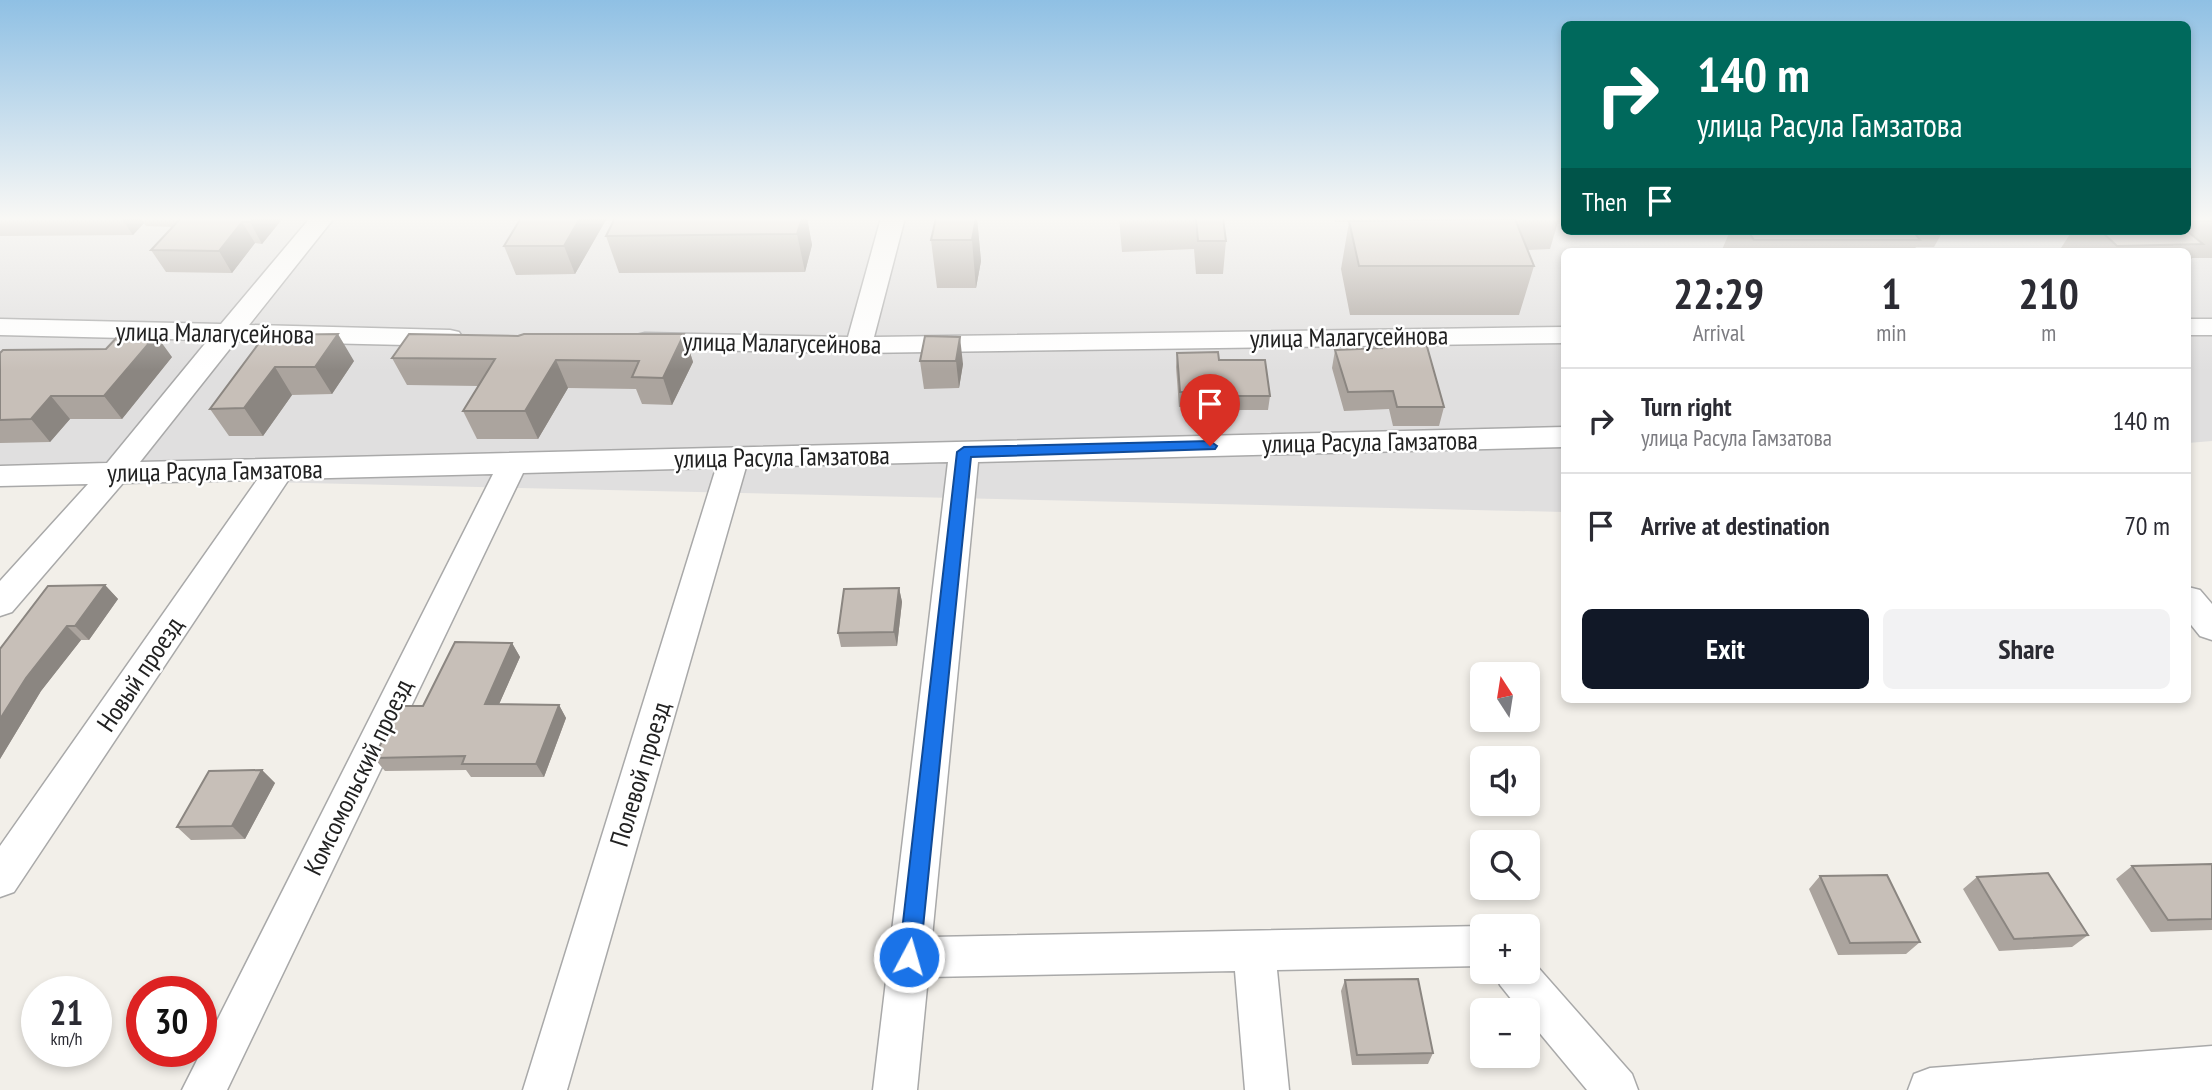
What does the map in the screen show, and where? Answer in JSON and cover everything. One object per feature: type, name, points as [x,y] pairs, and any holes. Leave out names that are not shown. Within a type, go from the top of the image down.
[{"type":"street","points":[[0,603],[114,474],[281,269]]},
{"type":"street","points":[[859,345],[879,269]]},
{"type":"street","name":"улица Малагусейнова","points":[[0,327],[475,338]]},
{"type":"street","points":[[2191,327],[2212,327]]},
{"type":"street","name":"улица Малагусейнова","points":[[625,341],[859,345],[1561,335]]},
{"type":"street","name":"улица Расула Гамзатова","points":[[0,476],[1561,437]]},
{"type":"street","points":[[895,1090],[964,452]]},
{"type":"street","name":"Полевой проезд","points":[[545,1090],[734,458]]},
{"type":"street","name":"Комсомольский проезд","points":[[204,1090],[513,464]]},
{"type":"street","name":"Новый проезд","points":[[0,878],[280,470]]},
{"type":"street","points":[[2191,602],[2212,627]]},
{"type":"street","points":[[909,957],[1470,946]]},
{"type":"street","points":[[1254,950],[1267,1090]]},
{"type":"street","points":[[1526,984],[1616,1090]]},
{"type":"street","points":[[1930,1090],[2212,1068]]},
{"type":"shaded area","points":[[0,269],[1561,269],[1561,512],[0,476]]},
{"type":"shaded area","points":[[2191,269],[2212,269],[2212,441],[2191,443]]},
{"type":"building","points":[[338,334],[315,367],[275,367],[244,408],[210,409],[265,335]]},
{"type":"building","points":[[409,334],[684,334],[663,378],[632,377],[639,361],[556,360],[525,411],[463,411],[495,359],[392,358]]},
{"type":"building","points":[[119,335],[156,335],[104,396],[51,396],[31,419],[0,420],[0,353],[3,350],[106,349]]},
{"type":"building","points":[[925,336],[960,337],[956,361],[920,361]]},
{"type":"building","points":[[1381,343],[1426,343],[1444,407],[1397,407],[1393,391],[1348,392],[1335,350],[1382,348]]},
{"type":"building","points":[[1218,352],[1219,360],[1265,360],[1270,396],[1232,396],[1232,392],[1180,392],[1177,353]]},
{"type":"building","points":[[105,585],[75,626],[67,626],[26,678],[0,719],[0,649],[48,586]]},
{"type":"building","points":[[899,588],[894,632],[838,633],[844,589]]},
{"type":"building","points":[[455,642],[512,643],[485,704],[559,705],[536,764],[462,764],[465,756],[374,758],[399,706],[423,706]]},
{"type":"building","points":[[262,770],[232,826],[177,827],[209,771]]},
{"type":"building","points":[[2212,864],[2212,919],[2168,920],[2132,866]]},
{"type":"building","points":[[2048,873],[2088,935],[2014,939],[1977,877]]},
{"type":"building","points":[[1887,875],[1920,942],[1850,943],[1820,876]]},
{"type":"building","points":[[1418,979],[1433,1053],[1357,1055],[1345,980]]},
{"type":"route","points":[[909,957],[964,452],[1210,446]]}]
